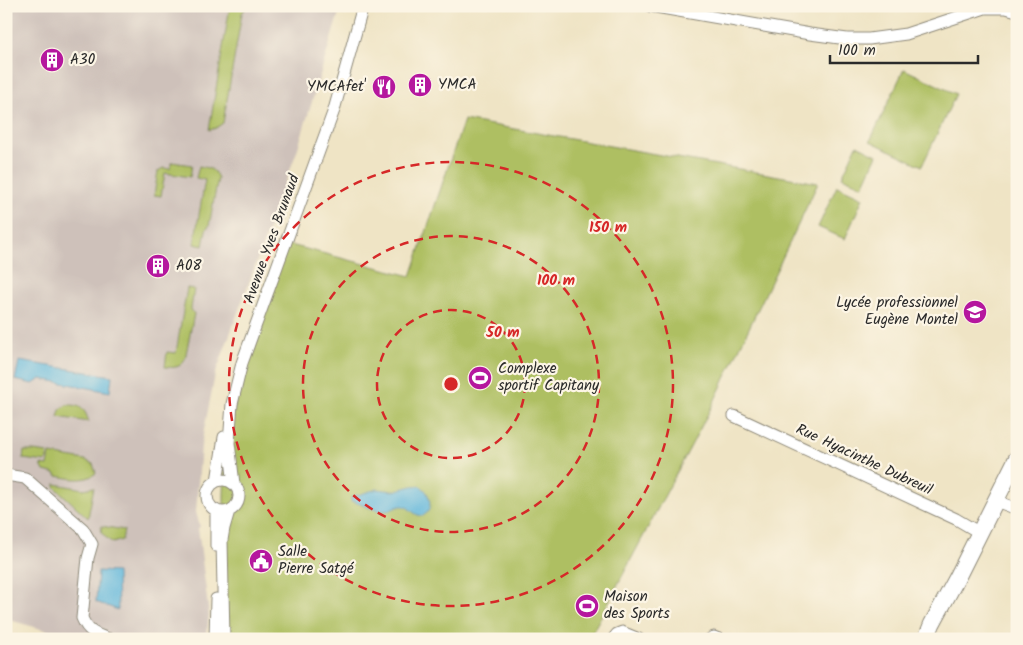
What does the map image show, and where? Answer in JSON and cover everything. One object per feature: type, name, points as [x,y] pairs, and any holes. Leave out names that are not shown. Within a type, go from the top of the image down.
[{"type":"main road","points":[[920,639],[929,631],[1017,458]]},
{"type":"street","name":"Avenue Yves Brunaud","points":[[216,482],[222,458],[225,407],[235,365],[311,155],[332,92],[355,6]]},
{"type":"street","name":"Avenue Yves Brunaud","points":[[234,484],[229,444],[232,404],[242,363],[329,124],[363,6]]},
{"type":"street","points":[[650,6],[847,39],[869,39],[906,34],[989,7],[1006,8],[1017,12]]},
{"type":"street","name":"Rue Hyacinthe Dubreuil","points":[[734,416],[956,519],[980,533]]},
{"type":"street","points":[[6,475],[25,478],[83,529],[92,544],[88,558],[82,618],[86,627],[93,633],[109,639]]},
{"type":"street","points":[[226,480],[234,484],[239,498],[236,506],[229,511],[220,512],[212,507],[207,497],[210,487],[216,482],[226,480]]},
{"type":"street","points":[[996,501],[1017,509]]},
{"type":"street","points":[[215,639],[216,510]]},
{"type":"street","points":[[224,639],[222,540],[229,511]]},
{"type":"street","points":[[617,636],[626,632],[639,639]]},
{"type":"street","points":[[710,639],[714,637],[720,639]]},
{"type":"shaded area","points":[[6,6],[341,6],[297,151],[215,375],[201,445],[196,512],[200,527],[198,528],[209,615],[206,639],[77,639],[6,619]]},
{"type":"green space","points":[[230,6],[247,6],[242,13],[223,123],[209,130]]},
{"type":"green space","points":[[904,69],[956,94],[922,166],[870,141]]},
{"type":"green space","name":"Complexe sportif Capitany","points":[[464,120],[818,183],[711,408],[589,639],[224,639],[226,435],[283,243],[411,276]]},
{"type":"green space","points":[[857,145],[877,155],[863,186],[842,177]]},
{"type":"green space","points":[[172,162],[192,165],[190,177],[165,173],[161,196],[154,195],[158,171],[163,168],[170,169]]},
{"type":"green space","points":[[199,166],[213,170],[218,178],[209,226],[206,230],[203,246],[194,244],[205,180],[196,178]]},
{"type":"green space","points":[[837,186],[863,198],[845,239],[818,227]]},
{"type":"green space","points":[[187,288],[194,289],[191,309],[194,314],[185,359],[177,367],[165,367],[167,352],[176,353]]},
{"type":"green space","points":[[66,405],[75,405],[82,408],[89,422],[58,417],[60,410]]},
{"type":"green space","points":[[24,451],[48,453],[46,462],[23,459]]},
{"type":"green space","points":[[50,454],[85,460],[93,464],[96,473],[82,479],[56,476],[56,474],[44,471],[41,465],[48,466]]},
{"type":"green space","points":[[55,484],[84,489],[94,487],[88,518],[55,487]]},
{"type":"green space","points":[[101,526],[124,530],[122,540],[113,543],[103,534]]},
{"type":"water","points":[[19,361],[112,376],[110,392],[41,379],[33,384],[15,380]]},
{"type":"water","points":[[412,486],[423,488],[428,495],[429,509],[424,515],[418,515],[404,506],[381,511],[351,501],[351,497],[377,489],[394,491]]},
{"type":"water","points":[[98,571],[117,572],[118,610],[96,602]]},
{"type":"place","name":"A30","points":[[52,60]]},
{"type":"place","name":"YMCA","points":[[420,85]]},
{"type":"place","name":"YMCAfet'","points":[[384,87]]},
{"type":"place","name":"A08","points":[[158,266]]},
{"type":"place","name":"Lycée professionnel Eugène Montel","points":[[975,312]]},
{"type":"place","name":"Complexe sportif Capitany","points":[[480,378]]},
{"type":"place","name":"Salle Pierre Satgé","points":[[261,561]]},
{"type":"place","name":"Maison des Sports","points":[[587,606]]}]
